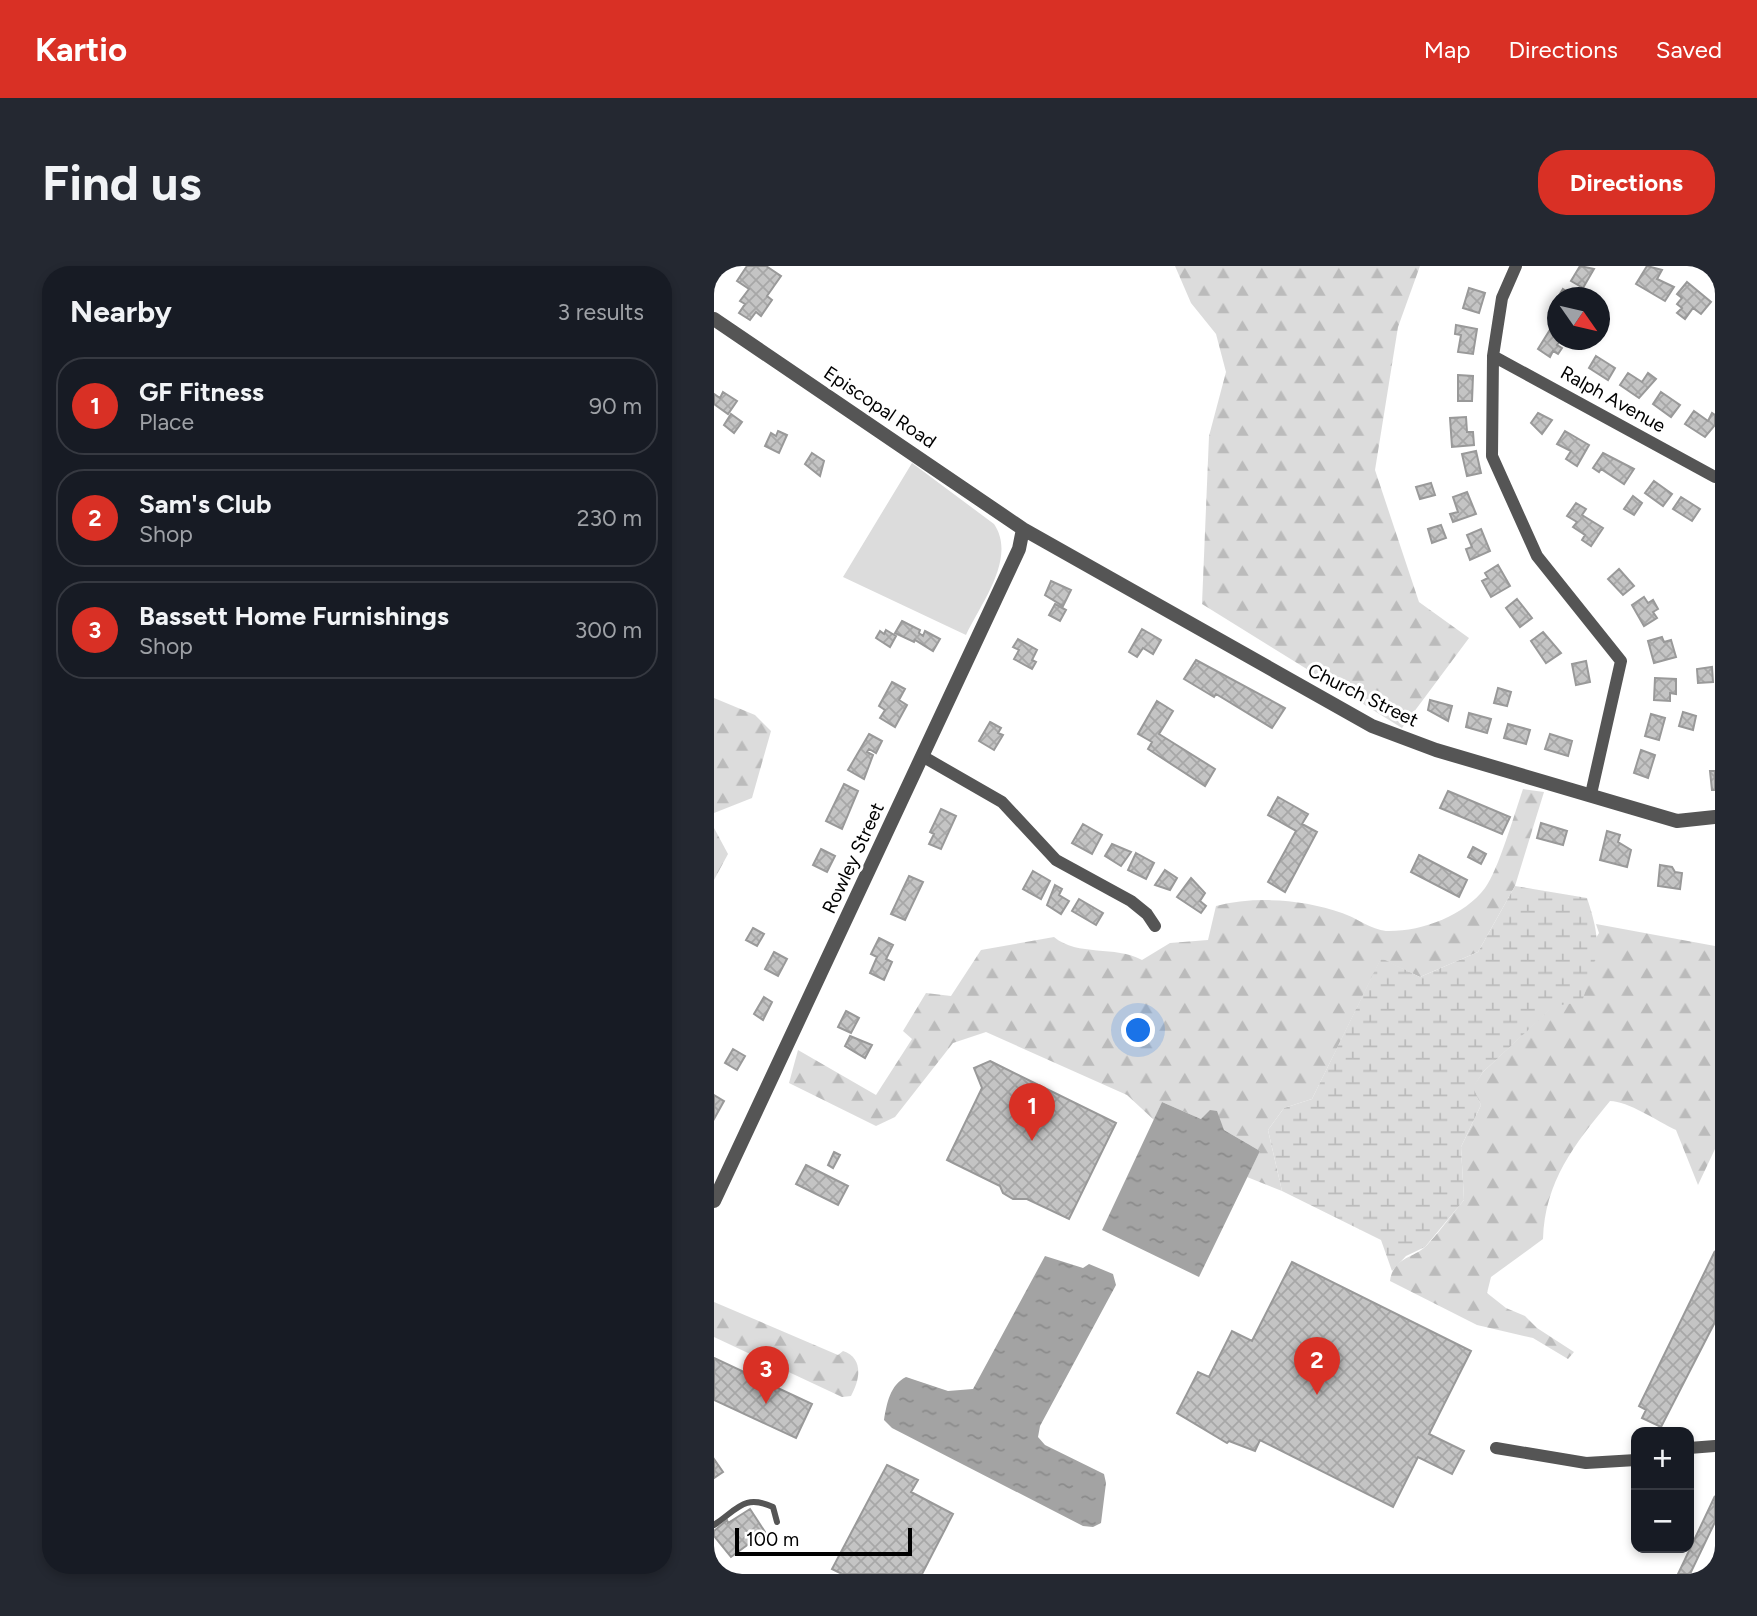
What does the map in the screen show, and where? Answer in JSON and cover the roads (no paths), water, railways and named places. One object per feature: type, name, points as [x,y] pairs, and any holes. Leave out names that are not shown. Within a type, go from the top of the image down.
[{"type":"street","points":[[1516,266],[1502,298],[1493,356],[1492,456],[1537,556],[1621,661],[1591,794]]},
{"type":"street","name":"Episcopal Road","points":[[714,318],[1023,529]]},
{"type":"street","name":"Ralph Avenue","points":[[1493,356],[1715,477]]},
{"type":"street","name":"Rowley Street","points":[[714,1201],[1019,549],[1023,529]]},
{"type":"street","name":"Church Street","points":[[1023,529],[1372,726],[1437,750],[1677,821],[1715,817]]},
{"type":"street","points":[[922,756],[1002,802],[1056,860],[1131,901],[1147,914],[1155,926]]},
{"type":"street","points":[[1694,1448],[1715,1446]]},
{"type":"street","points":[[1496,1448],[1586,1463],[1631,1460]]},
{"type":"lane","points":[[714,1525],[748,1502],[757,1500],[773,1507],[777,1522]]},
{"type":"water","points":[[1162,1102],[1201,1119],[1210,1110],[1217,1111],[1224,1130],[1260,1151],[1199,1277],[1102,1230]]},
{"type":"water","points":[[1045,1256],[1083,1268],[1089,1264],[1113,1274],[1116,1285],[1040,1426],[1038,1437],[1045,1445],[1104,1474],[1106,1483],[1101,1523],[1093,1527],[1083,1526],[892,1428],[884,1420],[893,1390],[906,1377],[948,1391],[973,1389]]},
{"type":"place","name":"GF Fitness","points":[[1032,1141]]},
{"type":"place","name":"Sam's Club","points":[[1317,1395]]},
{"type":"place","name":"Bassett Home Furnishings","points":[[766,1404]]}]
